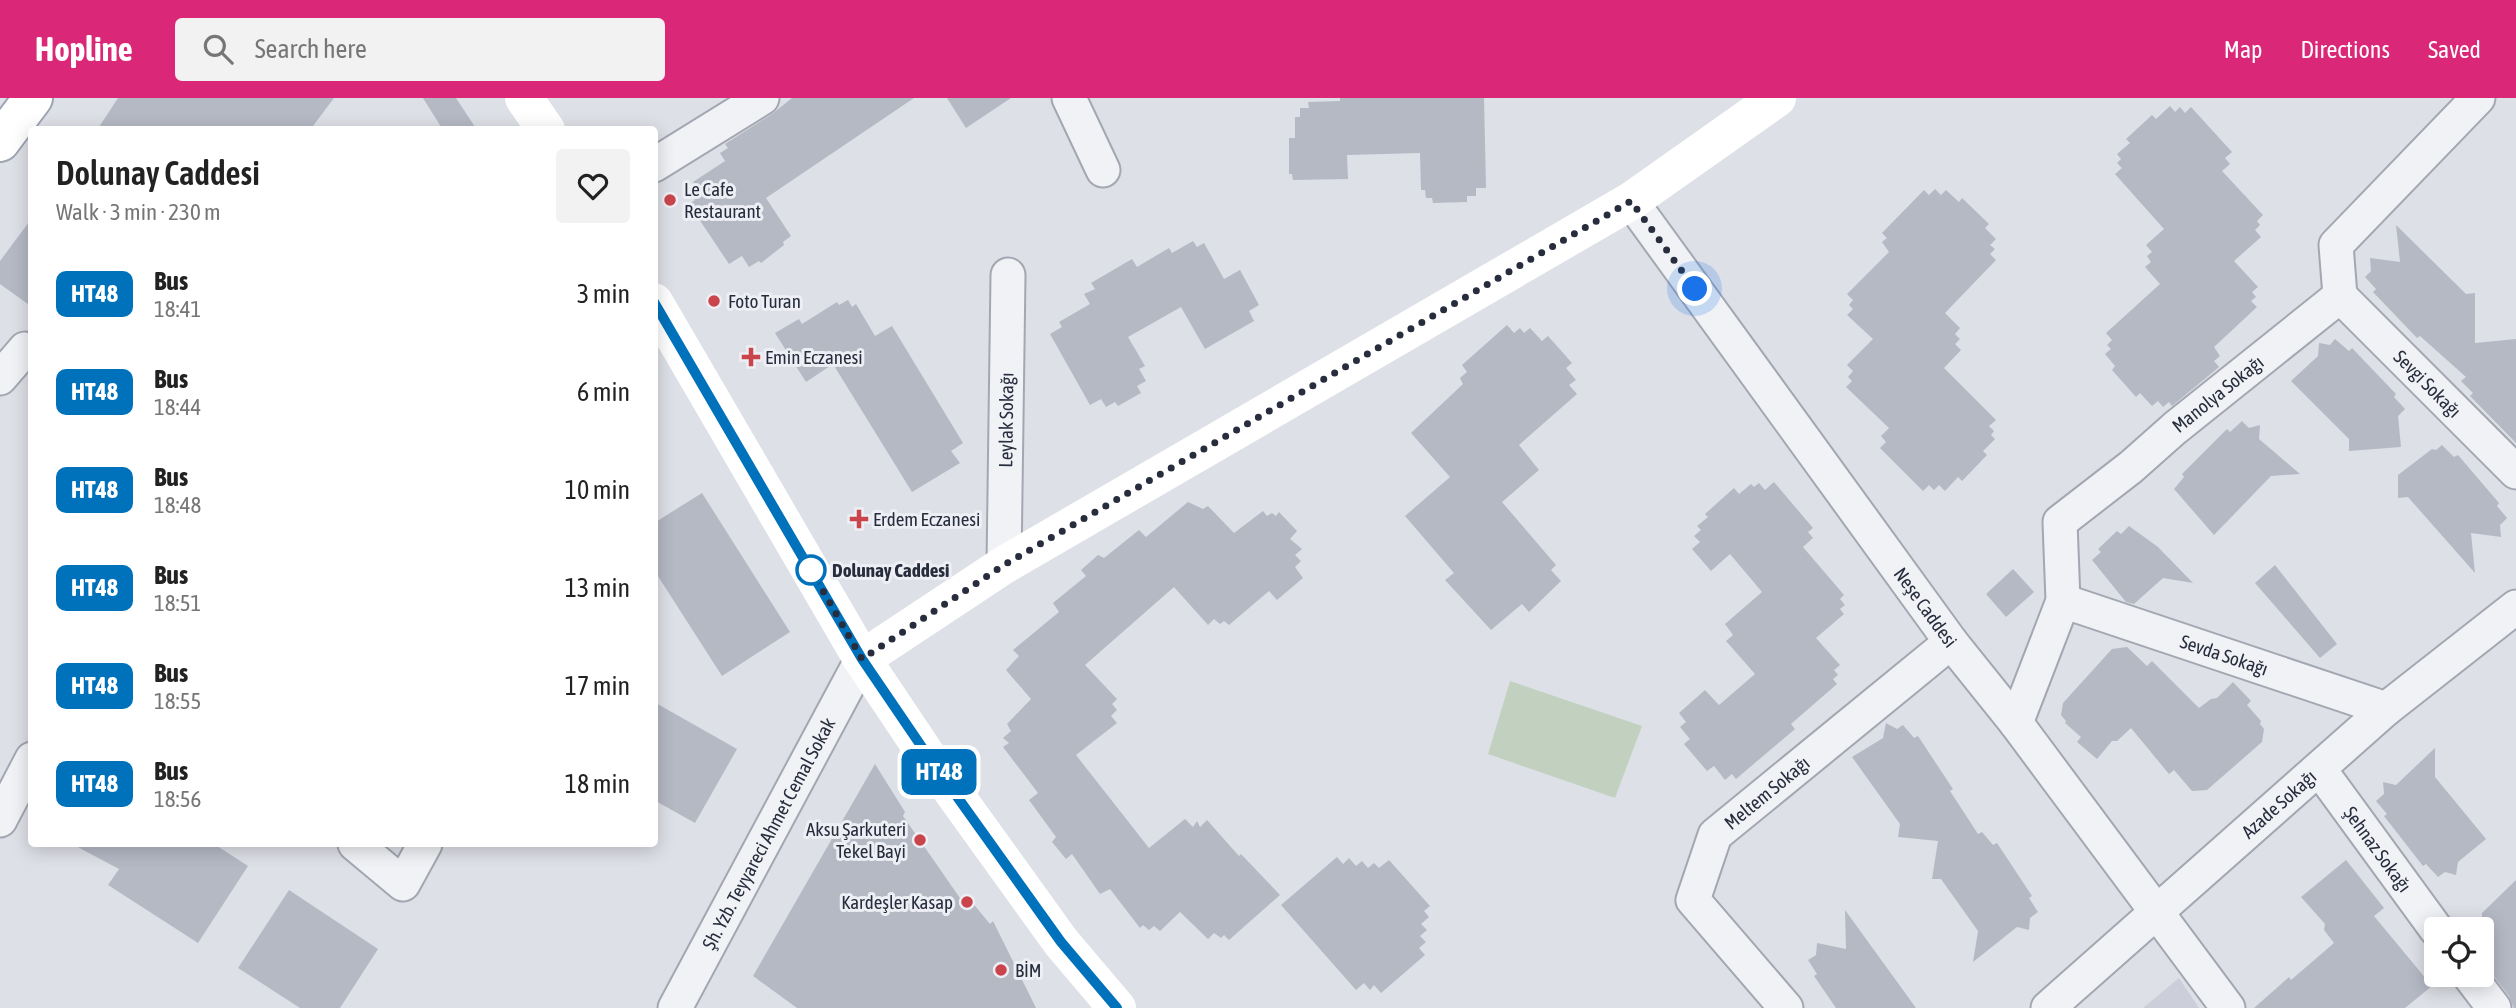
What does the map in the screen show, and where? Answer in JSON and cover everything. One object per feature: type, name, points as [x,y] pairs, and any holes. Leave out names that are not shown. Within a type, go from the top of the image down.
[{"type":"main road","points":[[0,142],[33,98]]},
{"type":"main road","points":[[524,98],[543,126]]},
{"type":"main road","points":[[862,659],[1004,565],[1631,201],[1777,98]]},
{"type":"main road","points":[[658,309],[862,659],[1105,1003]]},
{"type":"street","points":[[658,163],[762,98]]},
{"type":"street","points":[[1069,98],[1103,170]]},
{"type":"street","points":[[2340,296],[2336,245],[2478,98]]},
{"type":"street","name":"Neşe Caddesi","points":[[1631,201],[1951,642],[2016,723],[2228,1008]]},
{"type":"street","name":"Leylak Sokağı","points":[[1004,565],[1008,275]]},
{"type":"street","name":"Sevgi Sokağı","points":[[2340,296],[2516,472]]},
{"type":"street","name":"Manolya Sokağı","points":[[2016,723],[2063,601],[2060,522],[2340,296]]},
{"type":"street","points":[[0,378],[25,349],[28,351]]},
{"type":"street","name":"Sevda Sokağı","points":[[2063,601],[2386,709]]},
{"type":"street","name":"Azade Sokağı","points":[[2048,1008],[2386,709],[2516,607]]},
{"type":"street","name":"Meltem Sokağı","points":[[1786,1008],[1693,900],[1715,835],[1951,642]]},
{"type":"street","name":"Şh. Yzb. Teyyareci Ahmet Cemal Sokak","points":[[674,1008],[862,659]]},
{"type":"street","points":[[0,820],[28,767]]},
{"type":"street","name":"Şehnaz Sokağı","points":[[2320,770],[2427,917]]},
{"type":"street","points":[[359,847],[403,884],[423,847]]},
{"type":"shaded area","points":[[2179,978],[2199,1008],[2143,1008]]},
{"type":"green space","points":[[1510,681],[1642,726],[1615,798],[1488,754]]},
{"type":"building","points":[[118,98],[334,98],[313,126],[100,126]]},
{"type":"building","points":[[423,98],[456,98],[474,126],[440,126]]},
{"type":"building","points":[[792,98],[914,98],[766,198],[791,236],[761,263],[759,261],[749,267],[742,256],[729,264],[689,204],[695,200],[689,192],[697,187],[693,182],[725,161],[720,153],[728,148],[725,144]]},
{"type":"building","points":[[947,98],[1011,98],[966,128]]},
{"type":"building","points":[[1340,98],[1484,98],[1486,188],[1476,188],[1476,196],[1467,196],[1467,202],[1433,203],[1432,198],[1426,198],[1425,190],[1421,190],[1420,153],[1347,155],[1348,179],[1293,180],[1292,174],[1289,174],[1289,138],[1295,138],[1295,117],[1300,117],[1300,108],[1309,108],[1308,102],[1340,101]]},
{"type":"building","points":[[2170,106],[2175,112],[2180,107],[2185,113],[2191,107],[2232,152],[2225,158],[2230,164],[2222,171],[2263,215],[2257,221],[2260,225],[2255,230],[2261,237],[2234,261],[2258,287],[2252,292],[2256,297],[2251,301],[2257,307],[2214,347],[2220,356],[2214,361],[2219,367],[2172,406],[2169,402],[2163,407],[2158,401],[2152,406],[2140,393],[2136,397],[2112,370],[2115,366],[2105,354],[2111,349],[2107,345],[2112,340],[2106,333],[2160,284],[2145,267],[2151,262],[2147,256],[2152,252],[2146,245],[2164,229],[2115,174],[2122,168],[2117,163],[2121,159],[2117,154],[2130,143],[2126,139],[2152,115],[2156,119]]},
{"type":"building","points":[[1935,189],[1941,195],[1946,190],[1959,202],[1962,198],[1989,224],[1985,228],[1996,239],[1990,245],[1995,249],[1990,254],[1996,260],[1945,313],[1960,328],[1955,334],[1960,339],[1955,344],[1961,350],[1944,368],[1996,420],[1989,426],[1994,431],[1991,435],[1995,439],[1983,451],[1987,455],[1962,481],[1958,477],[1945,491],[1939,485],[1934,490],[1929,485],[1923,491],[1880,448],[1886,442],[1881,436],[1889,428],[1846,387],[1852,381],[1848,377],[1853,371],[1847,365],[1873,339],[1847,315],[1853,309],[1849,305],[1853,300],[1847,294],[1889,252],[1882,242],[1887,238],[1882,233],[1924,190],[1929,195]]},
{"type":"building","points":[[28,223],[28,304],[0,284],[0,261]]},
{"type":"building","points":[[2396,225],[2466,294],[2475,293],[2475,343],[2516,339],[2516,443],[2470,396],[2473,393],[2461,381],[2466,377],[2420,336],[2417,338],[2373,292],[2376,289],[2365,277],[2371,271],[2370,258],[2400,262]]},
{"type":"building","points":[[1193,241],[1197,247],[1204,243],[1224,279],[1240,270],[1259,305],[1249,311],[1254,321],[1205,349],[1181,307],[1128,337],[1145,366],[1139,369],[1146,381],[1137,386],[1141,393],[1118,406],[1115,402],[1106,407],[1101,399],[1090,405],[1050,334],[1062,327],[1059,322],[1090,304],[1084,294],[1095,289],[1091,283],[1132,259],[1137,267],[1169,248],[1172,253]]},
{"type":"building","points":[[848,300],[852,307],[856,304],[875,336],[892,326],[963,443],[951,451],[960,463],[912,492],[833,364],[806,382],[775,333],[799,319],[802,324],[837,302],[839,305]]},
{"type":"building","points":[[1507,325],[1514,333],[1520,328],[1524,333],[1530,328],[1542,341],[1548,336],[1572,363],[1566,368],[1576,380],[1569,385],[1577,394],[1519,445],[1539,470],[1502,502],[1556,565],[1551,570],[1561,581],[1529,612],[1522,604],[1491,630],[1445,580],[1454,573],[1405,516],[1450,477],[1411,433],[1463,384],[1460,378],[1467,372],[1462,365]]},
{"type":"building","points":[[2335,339],[2349,351],[2352,348],[2396,394],[2394,397],[2405,409],[2398,416],[2401,447],[2349,451],[2349,439],[2291,381],[2318,356],[2319,343],[2330,345]]},
{"type":"building","points":[[2242,421],[2249,428],[2260,425],[2259,439],[2300,474],[2271,476],[2214,535],[2174,489],[2184,477],[2182,474],[2227,429],[2230,432]]},
{"type":"building","points":[[2442,445],[2454,457],[2458,455],[2499,503],[2497,506],[2507,518],[2500,525],[2501,537],[2471,533],[2475,573],[2408,497],[2398,498],[2398,475],[2432,449],[2436,450]]},
{"type":"building","points":[[1774,482],[1813,528],[1808,532],[1813,538],[1803,547],[1844,595],[1840,599],[1845,605],[1840,609],[1844,614],[1816,638],[1840,665],[1834,670],[1838,675],[1833,679],[1837,684],[1791,724],[1795,729],[1736,779],[1732,774],[1725,780],[1714,766],[1707,771],[1684,744],[1690,739],[1680,727],[1686,722],[1679,713],[1705,690],[1719,705],[1755,674],[1726,641],[1733,635],[1725,624],[1762,592],[1730,554],[1711,571],[1692,549],[1700,542],[1694,536],[1701,530],[1697,526],[1708,517],[1705,514],[1734,488],[1739,494],[1751,484],[1754,487],[1759,483],[1765,490]]},
{"type":"building","points":[[702,493],[790,632],[722,676],[658,576],[658,520]]},
{"type":"building","points":[[1188,502],[1203,509],[1208,506],[1234,533],[1263,511],[1267,516],[1272,513],[1276,516],[1279,512],[1297,531],[1290,539],[1302,549],[1295,555],[1301,561],[1295,567],[1303,578],[1277,600],[1269,591],[1229,625],[1224,621],[1220,624],[1214,619],[1208,625],[1174,587],[1085,665],[1117,699],[1112,704],[1117,710],[1111,716],[1117,723],[1076,755],[1149,848],[1185,819],[1193,827],[1197,821],[1200,827],[1207,820],[1239,856],[1241,854],[1280,895],[1229,940],[1224,935],[1221,938],[1214,933],[1208,939],[1180,912],[1160,931],[1154,926],[1149,930],[1143,925],[1140,928],[1110,889],[1100,894],[1072,854],[1066,859],[1052,842],[1056,837],[1029,800],[1038,793],[1003,747],[1009,743],[1003,738],[1011,731],[1007,724],[1031,699],[1006,670],[1019,656],[1013,650],[1059,612],[1053,603],[1086,576],[1081,570],[1098,555],[1104,558],[1139,530],[1146,537]]},
{"type":"building","points":[[2129,526],[2158,547],[2193,583],[2163,578],[2134,604],[2126,602],[2092,560],[2101,552],[2098,549],[2117,531],[2121,534]]},
{"type":"building","points":[[2275,565],[2337,644],[2320,658],[2255,583]]},
{"type":"building","points":[[2013,569],[2034,592],[2006,617],[1986,594]]},
{"type":"building","points":[[2127,647],[2147,666],[2152,661],[2199,708],[2217,698],[2233,682],[2251,701],[2247,705],[2261,721],[2264,729],[2262,742],[2207,790],[2192,791],[2174,770],[2169,774],[2131,728],[2117,741],[2112,741],[2097,759],[2077,742],[2081,737],[2065,723],[2061,715],[2063,703],[2112,649]]},
{"type":"building","points":[[658,704],[737,749],[695,823],[658,802]]},
{"type":"building","points":[[1886,723],[1897,729],[1903,725],[1914,738],[1918,736],[1953,789],[1950,791],[1978,834],[1982,832],[1993,845],[1997,843],[2032,896],[2029,898],[2038,912],[2030,918],[2029,930],[2017,927],[1973,962],[1978,931],[1941,879],[1932,879],[1938,841],[1898,837],[1900,824],[1852,757],[1883,738]]},
{"type":"building","points":[[2435,748],[2435,777],[2486,839],[2458,862],[2456,875],[2445,872],[2438,877],[2426,864],[2423,866],[2384,816],[2387,814],[2376,801],[2384,794],[2383,782],[2396,785]]},
{"type":"building","points":[[875,764],[905,812],[903,816],[962,901],[966,895],[990,924],[993,921],[1036,1008],[797,1008],[753,976]]},
{"type":"building","points":[[78,847],[219,847],[248,866],[198,943],[108,885],[119,869]]},
{"type":"building","points":[[1337,857],[1343,864],[1349,858],[1356,866],[1362,861],[1368,868],[1374,863],[1379,868],[1389,860],[1430,906],[1424,911],[1429,917],[1421,924],[1427,930],[1420,936],[1426,942],[1419,948],[1425,955],[1381,993],[1374,985],[1370,990],[1364,983],[1356,990],[1281,905]]},
{"type":"building","points":[[2346,860],[2384,908],[2374,916],[2424,976],[2424,987],[2431,987],[2405,1008],[2254,1008],[2334,943],[2324,930],[2325,924],[2301,897]]},
{"type":"building","points":[[2516,880],[2516,1008],[2494,977],[2494,917],[2482,917],[2482,913]]},
{"type":"building","points":[[289,890],[378,949],[340,1008],[300,1008],[238,968]]},
{"type":"building","points":[[1845,910],[1916,1008],[1836,1008],[1814,976],[1817,974],[1808,960],[1816,955],[1817,943],[1846,949]]},
{"type":"bus line","name":"HT48","points":[[658,309],[862,659],[1061,942],[1117,1008]]},
{"type":"place","name":"Le Cafe Restaurant","points":[[670,200]]},
{"type":"place","name":"Foto Turan","points":[[714,301]]},
{"type":"place","name":"Emin Eczanesi","points":[[751,357]]},
{"type":"place","name":"Erdem Eczanesi","points":[[859,519]]},
{"type":"place","name":"Dolunay Caddesi","points":[[811,570]]},
{"type":"place","name":"Aksu Şarkuteri Tekel Bayi","points":[[920,840]]},
{"type":"place","name":"Kardeşler Kasap","points":[[967,902]]},
{"type":"place","name":"BİM","points":[[1001,970]]},
{"type":"route","points":[[811,570],[862,659],[1004,565],[1631,201],[1695,289]]}]
